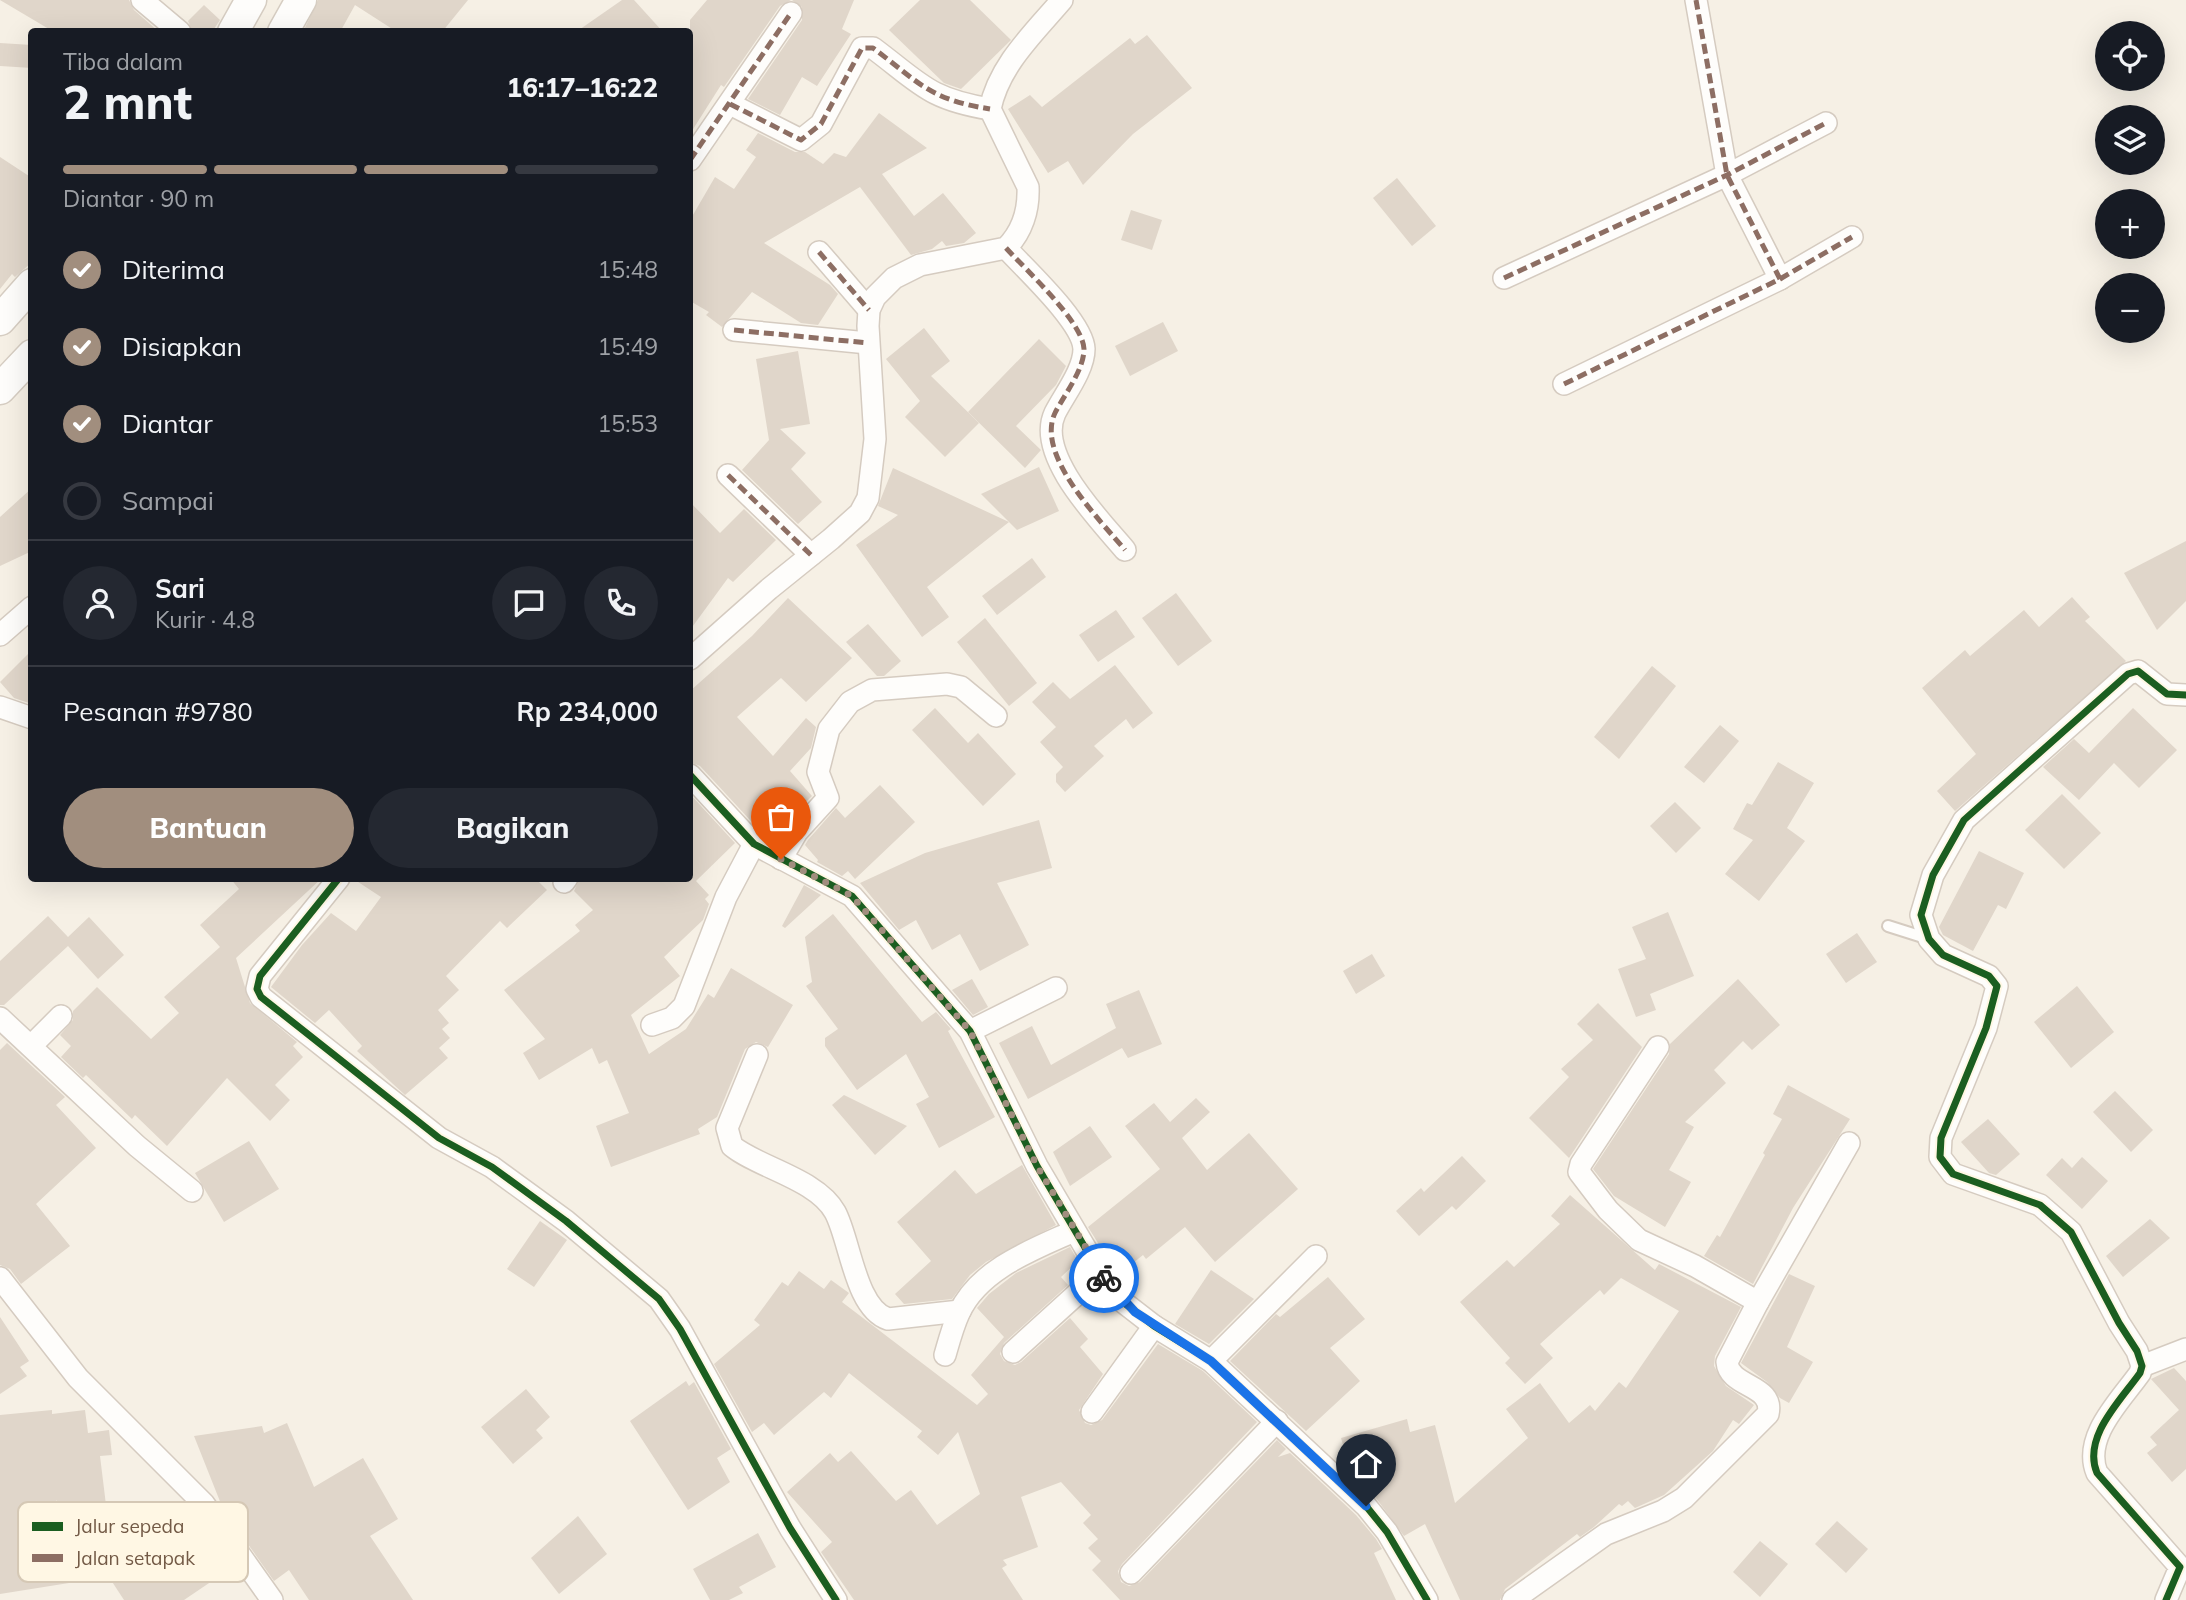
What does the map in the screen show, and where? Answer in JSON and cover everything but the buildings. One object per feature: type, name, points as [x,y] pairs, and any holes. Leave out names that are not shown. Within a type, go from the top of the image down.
[{"type":"main road","points":[[235,28],[251,0]]},
{"type":"main road","points":[[285,28],[301,0]]},
{"type":"main road","points":[[0,320],[28,288]]},
{"type":"main road","points":[[0,389],[28,359]]},
{"type":"street","points":[[142,0],[175,28]]},
{"type":"street","points":[[693,656],[849,524],[868,498],[875,439],[869,310],[883,287],[906,271],[949,257],[1006,248],[1020,230],[1025,217],[1028,187],[990,109],[996,87],[1009,64],[1062,0]]},
{"type":"street","points":[[1696,0],[1727,175],[1780,278]]},
{"type":"street","points":[[693,156],[791,13]]},
{"type":"street","points":[[730,104],[801,140],[821,124],[862,48],[873,48],[938,97],[953,103],[990,109]]},
{"type":"street","points":[[1504,278],[1727,175],[1826,123]]},
{"type":"street","points":[[1564,384],[1780,278],[1852,237]]},
{"type":"street","points":[[1006,248],[1070,320],[1081,337],[1084,351],[1054,415],[1049,434],[1074,489],[1125,550]]},
{"type":"street","points":[[819,252],[869,310]]},
{"type":"street","points":[[734,330],[869,343]]},
{"type":"street","points":[[728,475],[811,555]]},
{"type":"street","points":[[0,635],[28,610]]},
{"type":"street","points":[[2142,1366],[2137,1351],[2119,1323],[2071,1232],[2039,1205],[1953,1174],[1940,1157],[1941,1138],[1986,1028],[1997,986],[1989,976],[1944,955],[1929,939],[1920,915],[1933,875],[1964,820],[2133,671],[2142,674],[2166,694],[2186,695]]},
{"type":"street","points":[[781,859],[797,832],[828,798],[818,772],[829,729],[850,702],[872,691],[947,684],[972,693],[996,716]]},
{"type":"street","points":[[0,707],[28,717]]},
{"type":"street","points":[[693,778],[754,844],[852,896],[970,1031],[1016,1126],[1074,1231],[1123,1302],[1154,1326],[1211,1361],[1278,1421],[1377,1519],[1418,1597]]},
{"type":"street","points":[[652,1025],[672,1018],[684,1006],[726,897],[754,844]]},
{"type":"street","points":[[336,882],[260,976],[257,989],[261,997],[439,1138],[492,1167],[566,1221],[659,1299],[680,1329],[790,1528],[836,1600]]},
{"type":"street","points":[[970,1031],[1056,988]]},
{"type":"street","points":[[31,1046],[61,1016]]},
{"type":"street","points":[[0,1018],[137,1146],[192,1191]]},
{"type":"street","points":[[1658,1047],[1581,1164],[1579,1172],[1608,1210],[1639,1240],[1695,1266],[1758,1302]]},
{"type":"street","points":[[757,1055],[727,1128],[732,1146],[786,1172],[833,1209],[851,1262],[874,1310],[883,1317],[888,1320],[960,1311]]},
{"type":"street","points":[[1513,1600],[1606,1534],[1663,1511],[1684,1499],[1768,1414],[1769,1401],[1732,1374],[1727,1366],[1758,1302],[1849,1143]]},
{"type":"street","points":[[945,1355],[960,1311],[975,1291],[1004,1266],[1074,1231]]},
{"type":"street","points":[[1211,1361],[1316,1256]]},
{"type":"street","points":[[1013,1352],[1101,1273]]},
{"type":"street","points":[[0,1278],[78,1378],[202,1502]]},
{"type":"street","points":[[1093,1412],[1154,1326]]},
{"type":"street","points":[[2166,1600],[2183,1564],[2141,1526],[2097,1473],[2092,1455],[2099,1430],[2142,1366],[2186,1349]]},
{"type":"street","points":[[1131,1573],[1278,1421]]},
{"type":"street","points":[[248,1566],[272,1600]]},
{"type":"lane","points":[[1888,926],[1929,939]]},
{"type":"marked path","points":[[1564,384],[1780,279],[1727,175],[1696,0]]},
{"type":"marked path","points":[[693,156],[791,13]]},
{"type":"marked path","points":[[730,104],[801,140],[821,124],[862,48],[873,48],[938,95],[990,109]]},
{"type":"marked path","points":[[1504,278],[1727,175],[1826,123]]},
{"type":"marked path","points":[[1780,279],[1852,237]]},
{"type":"marked path","points":[[1006,248],[1064,311],[1081,338],[1084,349],[1081,365],[1055,413],[1051,430],[1054,448],[1073,486],[1125,550]]},
{"type":"marked path","points":[[819,252],[869,310]]},
{"type":"marked path","points":[[734,330],[868,343]]},
{"type":"marked path","points":[[728,475],[811,555]]},
{"type":"cycle path","points":[[2166,1600],[2180,1567],[2097,1473],[2094,1459],[2099,1433],[2114,1407],[2140,1373],[2142,1366],[2137,1351],[2119,1323],[2071,1232],[2040,1205],[1953,1174],[1940,1157],[1941,1138],[1986,1028],[1997,986],[1989,976],[1943,955],[1929,939],[1921,915],[1933,875],[1964,820],[2128,674],[2138,671],[2167,694],[2186,695]]},
{"type":"cycle path","points":[[693,778],[754,844],[852,896],[970,1031],[1037,1166],[1100,1273],[1123,1302],[1154,1326],[1211,1361],[1366,1506],[1387,1532],[1427,1600]]},
{"type":"cycle path","points":[[336,882],[260,976],[257,989],[261,997],[439,1138],[492,1167],[566,1221],[659,1299],[680,1329],[790,1528],[836,1600]]},
{"type":"way so far","points":[[781,859],[852,896],[970,1031],[1037,1166],[1104,1278]]},
{"type":"route","points":[[1104,1278],[1123,1302],[1135,1312],[1211,1361],[1366,1506]]}]
